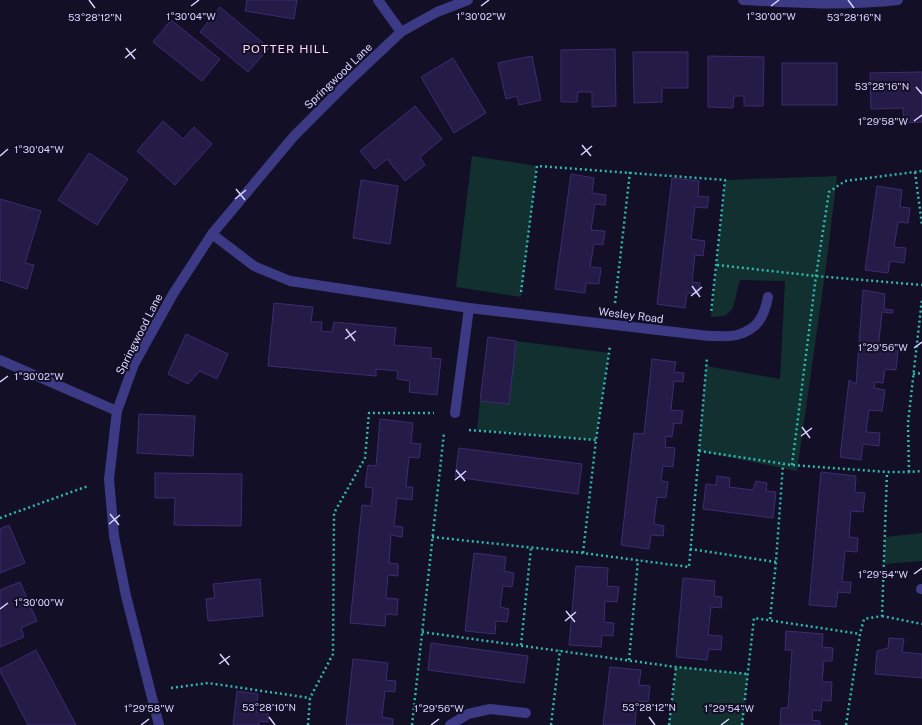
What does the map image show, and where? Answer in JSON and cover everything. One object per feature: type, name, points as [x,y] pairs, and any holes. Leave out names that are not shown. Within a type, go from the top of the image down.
[{"type":"street","points":[[378,0],[401,32]]},
{"type":"street","name":"Springwood Lane","points":[[159,725],[121,574],[114,536],[109,479],[117,411],[134,364],[173,294],[212,234],[294,136],[401,32],[437,12],[468,0]]},
{"type":"street","points":[[743,0],[827,4],[898,0]]},
{"type":"street","name":"Wesley Road","points":[[212,234],[254,266],[290,281],[469,308],[709,336],[736,335],[747,330],[760,321],[765,311],[768,297]]},
{"type":"street","points":[[455,413],[469,308]]},
{"type":"street","points":[[0,360],[117,411]]},
{"type":"street","points":[[450,725],[468,714],[490,709],[526,713]]},
{"type":"path","points":[[432,537],[583,553],[689,567],[709,336],[726,180],[537,166],[519,314]]},
{"type":"path","points":[[792,466],[816,276],[829,192],[845,181],[922,171]]},
{"type":"path","points":[[583,553],[596,440],[613,325],[630,172]]},
{"type":"path","points":[[915,172],[922,225]]},
{"type":"path","points":[[717,265],[816,276],[922,285]]},
{"type":"path","points":[[909,472],[908,423],[922,299]]},
{"type":"path","points":[[913,374],[922,373]]},
{"type":"path","points":[[308,725],[310,698],[333,654],[334,513],[365,458],[369,412],[455,413]]},
{"type":"path","points":[[412,725],[444,429],[455,413]]},
{"type":"path","points":[[464,430],[486,430],[596,440]]},
{"type":"path","points":[[699,451],[792,466],[887,472],[909,472],[922,470]]},
{"type":"path","points":[[770,619],[776,562],[783,464]]},
{"type":"path","points":[[882,616],[887,472]]},
{"type":"path","points":[[0,518],[109,479]]},
{"type":"path","points":[[521,645],[531,548]]},
{"type":"path","points":[[690,549],[776,562]]},
{"type":"path","points":[[629,660],[638,560]]},
{"type":"path","points":[[846,725],[860,634],[864,619],[882,616],[922,624]]},
{"type":"path","points":[[742,725],[754,618],[770,619],[860,634]]},
{"type":"path","points":[[422,632],[629,660],[748,674]]},
{"type":"path","points":[[551,725],[560,650]]},
{"type":"path","points":[[669,725],[676,666]]},
{"type":"path","points":[[151,691],[208,683],[310,698]]},
{"type":"green space","points":[[472,156],[537,166],[521,297],[456,287]]},
{"type":"green space","points":[[837,176],[826,267],[797,471],[699,451],[706,366],[780,379],[785,281],[740,280],[733,308],[725,316],[711,317],[725,180]]},
{"type":"green space","points":[[516,341],[609,353],[596,440],[477,430],[480,401],[509,404]]},
{"type":"green space","points":[[922,533],[922,561],[884,564],[885,537]]},
{"type":"green space","points":[[676,667],[748,674],[742,725],[669,725]]},
{"type":"building","points":[[247,0],[297,0],[294,19],[245,11]]},
{"type":"building","points":[[220,7],[269,48],[248,72],[200,32]]},
{"type":"building","points":[[171,20],[220,59],[202,81],[153,42]]},
{"type":"building","points":[[615,49],[616,106],[592,107],[592,92],[578,92],[577,102],[561,102],[561,50]]},
{"type":"building","points":[[633,52],[688,52],[688,88],[662,88],[662,102],[634,103]]},
{"type":"building","points":[[532,56],[541,100],[519,105],[517,96],[506,99],[498,63]]},
{"type":"building","points":[[708,56],[764,57],[763,106],[744,106],[744,96],[734,96],[733,108],[708,107]]},
{"type":"building","points":[[453,58],[486,113],[454,133],[421,77]]},
{"type":"building","points":[[782,63],[837,63],[837,105],[782,105]]},
{"type":"building","points":[[922,72],[922,122],[904,123],[903,108],[871,109],[870,73]]},
{"type":"building","points":[[415,106],[442,139],[420,157],[425,165],[405,181],[387,159],[375,169],[360,151]]},
{"type":"building","points":[[163,121],[183,139],[194,127],[212,144],[175,185],[137,151]]},
{"type":"building","points":[[89,153],[128,179],[97,225],[58,200]]},
{"type":"building","points":[[571,174],[594,178],[592,193],[606,195],[605,205],[595,204],[591,230],[605,231],[603,245],[594,244],[590,267],[601,268],[599,284],[586,283],[585,293],[555,289]]},
{"type":"building","points":[[672,178],[699,181],[698,196],[709,197],[707,208],[695,207],[691,239],[705,241],[703,256],[695,255],[692,282],[700,283],[699,294],[687,293],[685,308],[657,304]]},
{"type":"building","points":[[361,180],[398,186],[390,244],[353,238]]},
{"type":"building","points":[[877,186],[902,190],[900,207],[910,208],[908,223],[898,222],[894,247],[906,248],[904,263],[890,261],[888,273],[865,270]]},
{"type":"building","points":[[0,199],[41,211],[25,263],[34,265],[27,289],[0,280]]},
{"type":"building","points":[[863,290],[885,294],[884,309],[893,310],[893,313],[882,312],[878,349],[898,351],[896,370],[885,369],[883,383],[875,382],[874,388],[885,390],[882,411],[869,410],[866,432],[880,433],[879,446],[863,444],[861,460],[840,457],[849,380],[856,384]]},
{"type":"building","points":[[274,303],[313,307],[311,322],[322,322],[321,331],[332,332],[334,322],[396,328],[394,345],[431,348],[431,358],[441,359],[437,395],[409,392],[410,381],[397,379],[398,371],[376,369],[376,376],[268,366]]},
{"type":"building","points":[[186,334],[228,354],[217,379],[200,371],[188,384],[168,374]]},
{"type":"building","points":[[488,337],[516,341],[509,404],[480,401]]},
{"type":"building","points":[[652,359],[676,362],[674,372],[684,373],[683,382],[674,381],[671,410],[683,411],[681,424],[674,423],[672,437],[666,436],[665,447],[675,448],[673,467],[663,466],[661,481],[668,482],[666,498],[657,497],[654,524],[664,526],[663,536],[651,535],[649,549],[621,545],[634,433],[644,434]]},
{"type":"building","points":[[139,414],[195,416],[193,456],[137,453]]},
{"type":"building","points":[[380,419],[413,423],[411,443],[421,444],[419,458],[409,457],[406,487],[413,487],[412,500],[397,498],[394,526],[403,527],[402,537],[391,535],[389,563],[398,564],[398,576],[388,575],[386,598],[398,599],[397,615],[386,614],[385,626],[350,623],[362,505],[371,506],[373,488],[365,487],[368,465],[376,466]]},
{"type":"building","points":[[459,448],[582,464],[578,494],[455,477]]},
{"type":"building","points":[[821,472],[856,476],[855,492],[865,493],[863,512],[851,511],[849,537],[858,538],[857,552],[845,551],[842,582],[851,582],[850,593],[838,592],[836,607],[809,605]]},
{"type":"building","points":[[155,473],[242,474],[241,526],[174,525],[175,498],[155,498]]},
{"type":"building","points":[[717,476],[730,478],[729,487],[753,490],[756,481],[767,483],[766,491],[776,492],[773,518],[703,509],[706,484],[716,485]]},
{"type":"building","points":[[9,525],[25,563],[0,573],[0,529]]},
{"type":"building","points":[[474,553],[506,557],[504,571],[514,573],[512,587],[503,586],[500,607],[509,609],[507,622],[496,621],[495,634],[465,631]]},
{"type":"building","points":[[576,566],[608,568],[607,586],[619,587],[617,602],[605,601],[604,622],[614,623],[613,636],[602,635],[601,647],[569,645]]},
{"type":"building","points":[[683,578],[715,581],[714,596],[722,597],[721,608],[711,607],[708,635],[722,636],[721,650],[709,649],[707,660],[676,657]]},
{"type":"building","points":[[260,579],[263,616],[208,621],[206,599],[215,598],[213,584]]},
{"type":"building","points":[[20,582],[37,621],[21,628],[24,637],[0,647],[0,590]]},
{"type":"building","points":[[786,631],[823,634],[822,647],[833,648],[832,661],[824,661],[822,682],[832,682],[831,701],[822,700],[821,711],[813,710],[812,720],[820,721],[820,725],[780,725],[781,708],[788,708],[792,650],[785,650]]},
{"type":"building","points":[[889,638],[904,639],[902,652],[922,654],[922,678],[875,674],[877,651],[888,648]]},
{"type":"building","points":[[431,643],[528,656],[524,683],[428,670]]},
{"type":"building","points":[[36,650],[76,725],[28,725],[0,669]]},
{"type":"building","points":[[353,659],[388,663],[386,680],[396,681],[395,692],[385,691],[382,717],[393,719],[393,725],[346,725]]},
{"type":"building","points":[[610,667],[641,670],[639,685],[650,686],[648,702],[637,701],[635,725],[603,725]]},
{"type":"building","points":[[237,691],[258,694],[256,712],[268,713],[268,722],[259,721],[259,725],[233,725]]},
{"type":"district","name":"POTTER HILL","points":[[286,49]]}]
